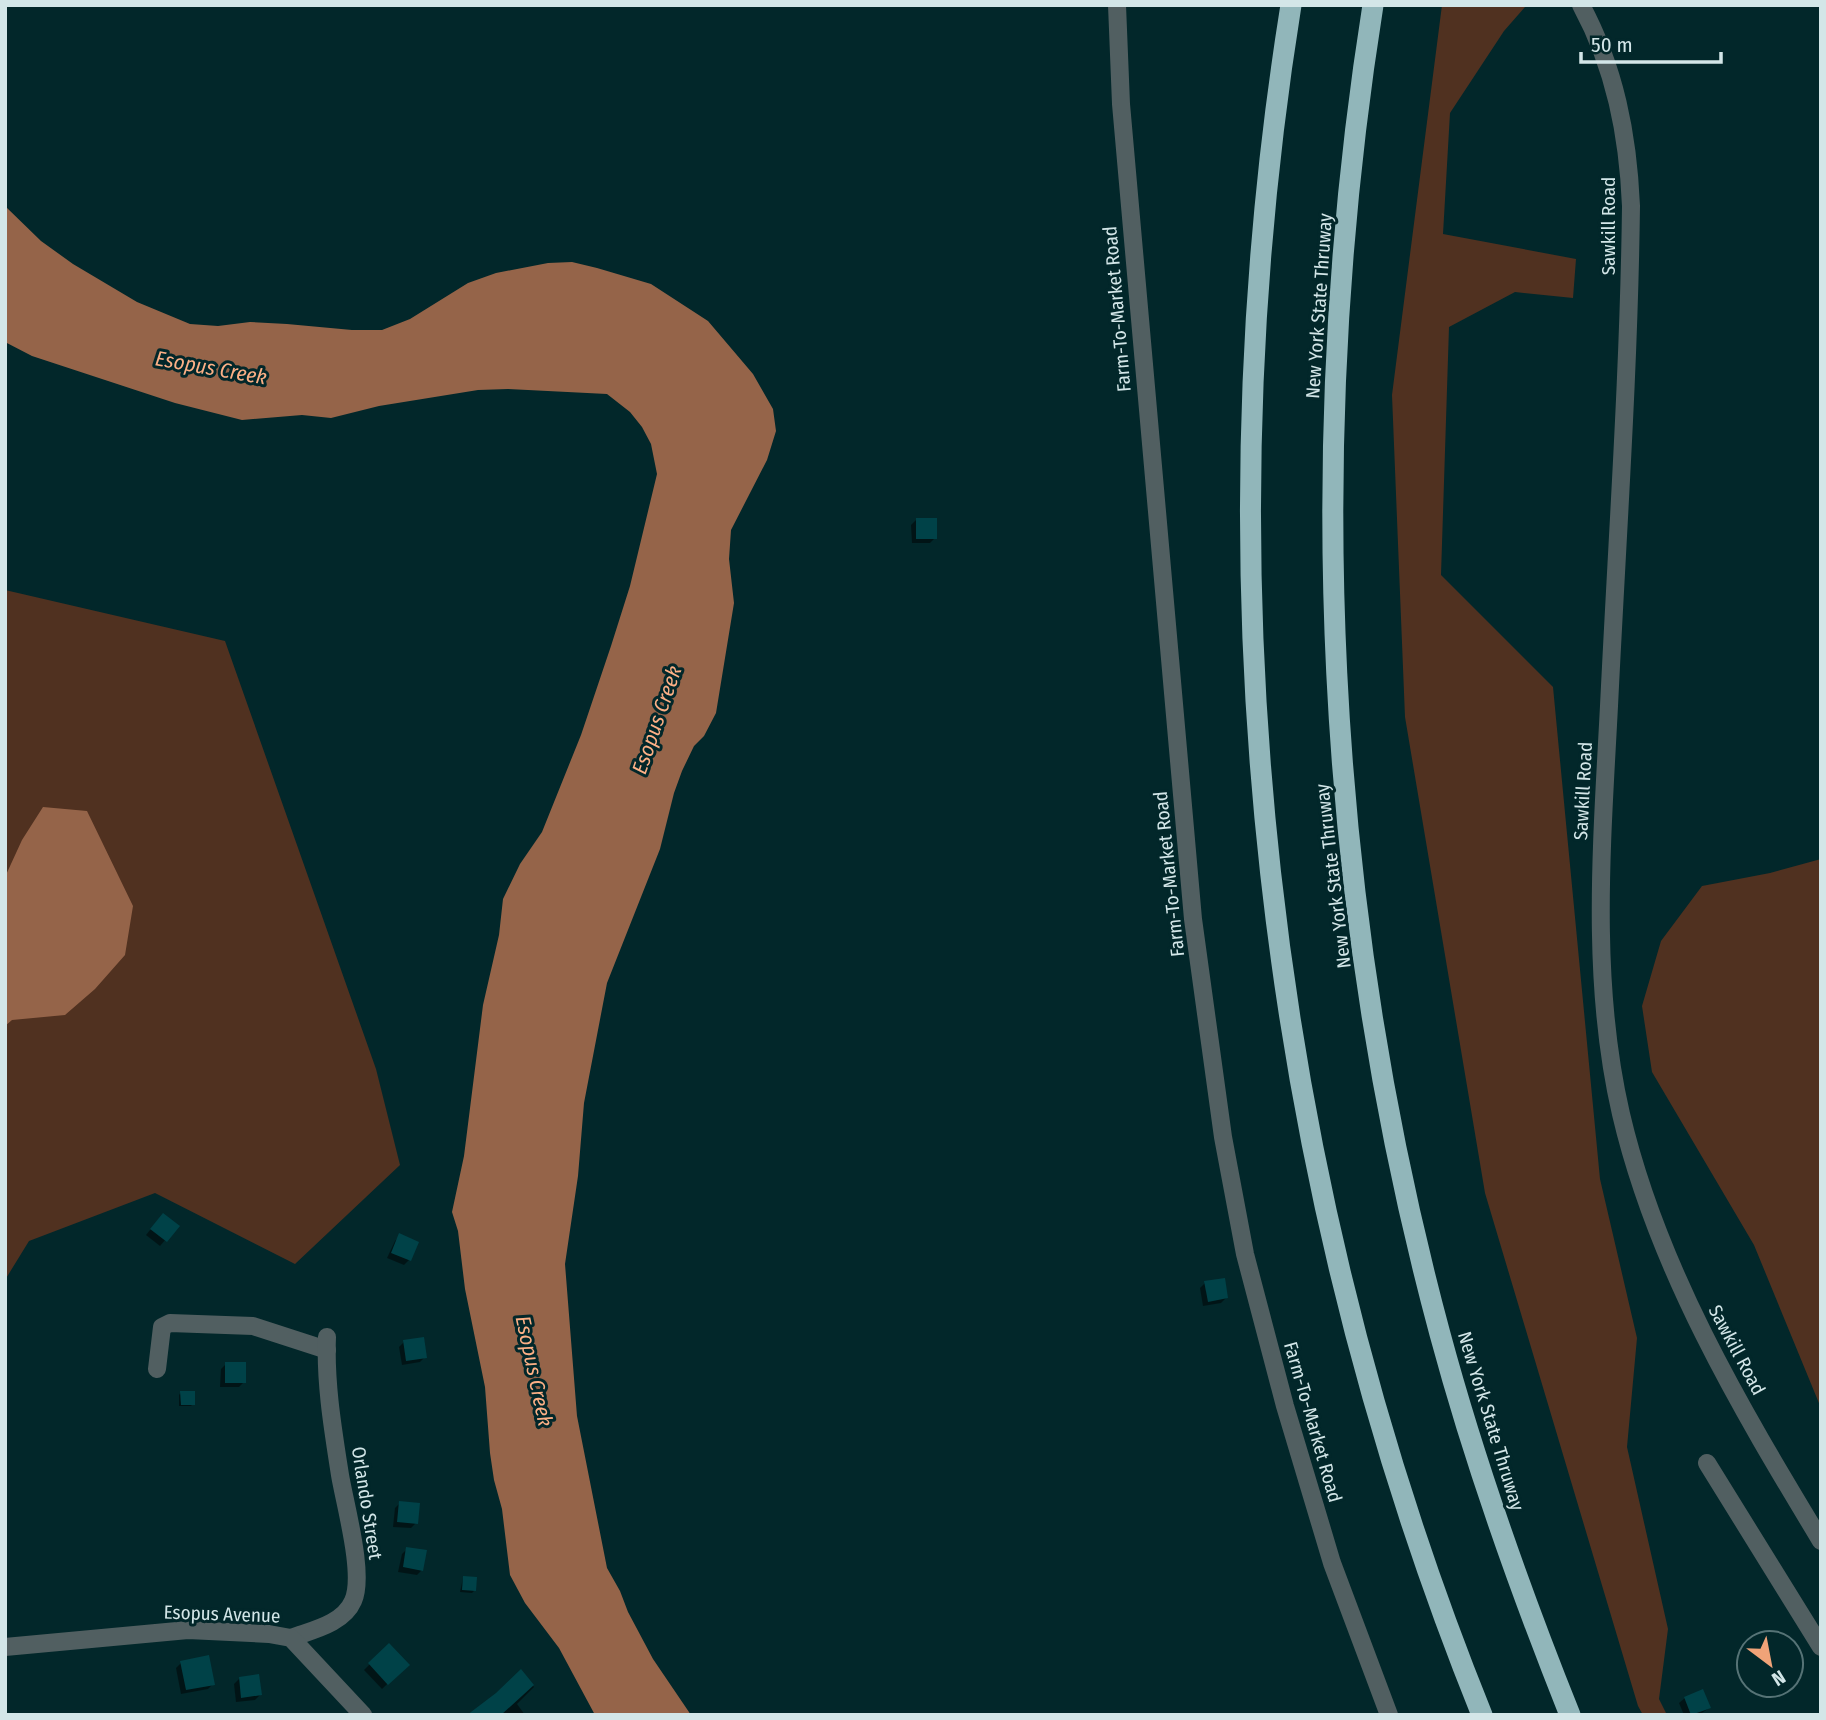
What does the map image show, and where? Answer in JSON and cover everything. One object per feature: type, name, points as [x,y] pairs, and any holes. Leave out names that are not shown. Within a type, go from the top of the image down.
[{"type":"highway","points":[[1291,5],[1264,223],[1253,430],[1251,522],[1254,660],[1271,870],[1301,1077],[1343,1282],[1404,1497],[1482,1715]]},
{"type":"highway","name":"New York State Thruway","points":[[1373,5],[1357,115],[1343,253],[1334,455],[1337,658],[1341,739],[1353,863],[1370,995],[1384,1076],[1408,1197],[1439,1330],[1498,1524],[1570,1715]]},
{"type":"street","name":"Farm-To-Market Road","points":[[1117,5],[1123,132],[1192,905],[1223,1137],[1245,1254],[1285,1406],[1332,1563],[1389,1715]]},
{"type":"street","name":"Sawkill Road","points":[[1581,5],[1608,67],[1622,116],[1631,206],[1600,884],[1602,978],[1612,1068],[1634,1162],[1649,1208],[1686,1299],[1729,1382],[1821,1541]]},
{"type":"street","name":"Orlando Street","points":[[157,1369],[162,1328],[170,1324],[253,1326],[327,1343],[326,1361],[340,1475],[358,1577],[354,1600],[347,1611],[331,1624],[291,1638]]},
{"type":"street","points":[[1707,1463],[1821,1647]]},
{"type":"street","name":"Esopus Avenue","points":[[5,1647],[188,1630],[269,1634],[291,1638],[363,1715]]},
{"type":"shaded area","points":[[1442,5],[1525,7],[1504,31],[1450,113],[1443,234],[1576,259],[1573,298],[1515,292],[1449,327],[1441,575],[1553,687],[1600,1179],[1637,1338],[1627,1447],[1668,1629],[1659,1699],[1667,1715],[1643,1715],[1638,1706],[1485,1193],[1405,717],[1392,395]]},
{"type":"shaded area","points":[[5,590],[225,641],[376,1069],[400,1165],[295,1264],[155,1193],[29,1241],[5,1280]]},
{"type":"shaded area","points":[[1821,859],[1821,1408],[1754,1245],[1652,1072],[1642,1006],[1661,941],[1702,886],[1770,873]]},
{"type":"water","name":"Esopus Creek","points":[[5,206],[41,241],[73,264],[137,302],[190,324],[218,326],[250,322],[382,330],[410,319],[468,283],[496,273],[548,263],[572,262],[597,268],[651,284],[708,321],[753,374],[773,409],[776,431],[767,460],[731,530],[729,559],[734,603],[716,713],[704,736],[694,746],[682,771],[660,849],[607,983],[584,1103],[578,1176],[565,1264],[577,1416],[607,1568],[653,1659],[691,1715],[595,1715],[559,1648],[525,1603],[510,1575],[502,1509],[490,1453],[485,1387],[465,1289],[458,1231],[452,1212],[464,1156],[483,1005],[499,935],[503,899],[520,864],[542,832],[581,735],[611,646],[630,586],[657,474],[651,444],[630,412],[607,394],[478,390],[379,406],[331,418],[302,415],[242,420],[175,403],[32,356],[5,342]]},
{"type":"water","points":[[43,807],[87,811],[133,906],[125,955],[95,989],[65,1015],[12,1020],[5,1026],[5,877],[22,840]]},
{"type":"building","points":[[916,518],[937,518],[937,539],[916,539]]},
{"type":"building","points":[[163,1213],[180,1226],[167,1242],[150,1229]]},
{"type":"building","points":[[399,1233],[419,1242],[411,1261],[391,1253]]},
{"type":"building","points":[[1225,1278],[1228,1298],[1208,1302],[1204,1281]]},
{"type":"building","points":[[424,1337],[427,1358],[406,1361],[403,1340]]},
{"type":"building","points":[[225,1362],[246,1362],[246,1383],[225,1383]]},
{"type":"building","points":[[180,1391],[195,1391],[195,1405],[181,1405]]},
{"type":"building","points":[[399,1501],[420,1503],[418,1524],[397,1522]]},
{"type":"building","points":[[406,1547],[427,1550],[423,1571],[403,1567]]},
{"type":"building","points":[[463,1576],[477,1577],[476,1591],[462,1590]]},
{"type":"building","points":[[389,1643],[410,1665],[388,1685],[368,1663]]},
{"type":"building","points":[[209,1655],[215,1685],[186,1690],[180,1661]]},
{"type":"building","points":[[521,1669],[534,1685],[501,1715],[467,1715],[496,1693]]},
{"type":"building","points":[[259,1674],[262,1695],[241,1698],[239,1677]]},
{"type":"building","points":[[1703,1689],[1711,1708],[1691,1715],[1684,1697]]}]
